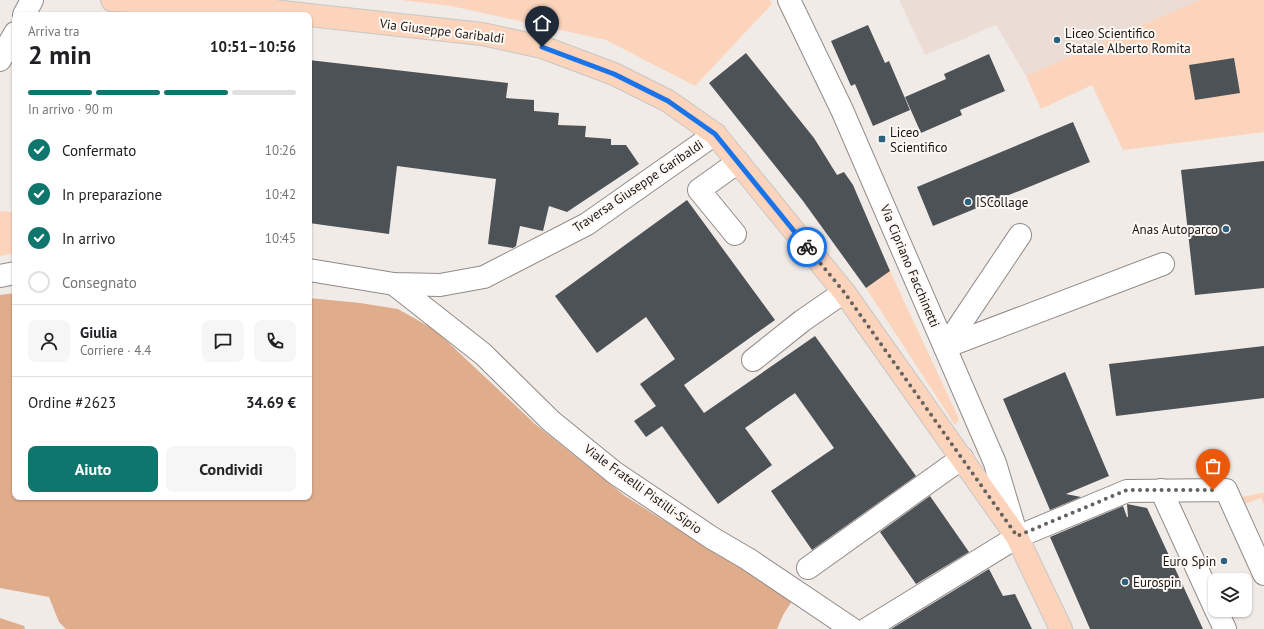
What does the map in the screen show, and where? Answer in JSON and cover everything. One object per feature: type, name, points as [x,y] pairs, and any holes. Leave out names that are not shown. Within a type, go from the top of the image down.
[{"type":"main road","name":"Via Giuseppe Garibaldi","points":[[112,0],[283,12]]},
{"type":"main road","name":"Via Giuseppe Garibaldi","points":[[312,15],[482,34],[542,47],[614,74],[668,101],[715,134],[844,292],[1017,536],[1061,629]]},
{"type":"street","points":[[26,12],[32,0]]},
{"type":"street","name":"Via Cipriano Facchinetti","points":[[789,0],[842,110],[996,463],[1017,536]]},
{"type":"street","points":[[0,60],[12,38]]},
{"type":"street","name":"Traversa Giuseppe Garibaldi","points":[[312,270],[394,284],[440,286],[484,277],[587,224],[715,134]]},
{"type":"street","points":[[735,234],[699,190],[738,162]]},
{"type":"street","points":[[945,347],[1020,235]]},
{"type":"street","points":[[945,347],[1163,264]]},
{"type":"street","points":[[0,276],[12,274]]},
{"type":"street","name":"Viale Fratelli Pistilli-Sipio","points":[[394,284],[483,354],[551,420],[615,472],[712,538],[748,559],[852,629]]},
{"type":"street","points":[[752,360],[802,321],[844,292]]},
{"type":"street","points":[[808,568],[962,458]]},
{"type":"street","points":[[867,629],[1017,536],[1127,490],[1226,490],[1264,574]]},
{"type":"street","points":[[1161,490],[1208,592]]},
{"type":"street","points":[[1220,617],[1225,629]]},
{"type":"shaded area","points":[[401,0],[770,0],[772,4],[695,86],[606,40],[451,6]]},
{"type":"shaded area","name":"Liceo Scientifico Statale Alberto Romita","points":[[899,0],[1199,0],[1026,76],[996,25],[925,55]]},
{"type":"shaded area","points":[[1199,0],[1264,0],[1264,132],[1123,150],[1092,85],[1041,109],[1026,76]]},
{"type":"shaded area","points":[[0,211],[12,212],[12,254],[0,256]]},
{"type":"shaded area","points":[[890,271],[959,419],[955,425],[866,288]]},
{"type":"shaded area","points":[[12,293],[12,500],[312,500],[312,298],[360,303],[398,309],[435,330],[535,424],[625,496],[792,601],[783,615],[777,629],[66,629],[59,622],[49,597],[0,588],[0,295]]},
{"type":"shaded area","points":[[1264,493],[1264,505],[1261,498],[1244,504],[1242,497]]},
{"type":"shaded area","points":[[0,618],[24,626],[25,629],[0,629]]},
{"type":"building","points":[[868,25],[885,63],[889,61],[910,110],[873,126],[855,84],[851,86],[831,41]]},
{"type":"building","points":[[746,53],[814,138],[837,175],[844,172],[853,185],[890,271],[866,288],[803,201],[709,83]]},
{"type":"building","points":[[989,54],[1005,91],[960,110],[962,115],[921,133],[905,97],[946,79],[944,74]]},
{"type":"building","points":[[1234,58],[1240,93],[1195,100],[1189,65]]},
{"type":"building","points":[[312,60],[508,83],[506,98],[534,100],[534,111],[559,113],[558,125],[586,126],[585,137],[611,139],[611,145],[626,145],[639,164],[567,212],[549,206],[543,231],[520,226],[516,246],[513,248],[488,244],[496,179],[397,166],[389,234],[312,223]]},
{"type":"building","points":[[1073,122],[1090,162],[933,226],[917,187]]},
{"type":"building","name":"Anas Autoparco","points":[[1264,161],[1264,288],[1195,295],[1181,170]]},
{"type":"building","points":[[687,200],[775,320],[684,385],[704,413],[815,336],[916,476],[812,550],[771,491],[834,448],[795,393],[745,428],[772,465],[718,504],[662,426],[646,437],[634,421],[656,406],[640,384],[675,359],[646,317],[597,353],[555,296]]},
{"type":"building","points":[[1264,346],[1264,398],[1116,416],[1109,364]]},
{"type":"building","points":[[1065,372],[1109,476],[1066,494],[1081,497],[1050,510],[1003,399]]},
{"type":"building","points":[[930,496],[969,552],[916,584],[880,532]]},
{"type":"building","name":"Eurospin","points":[[1127,504],[1147,508],[1203,629],[1090,629],[1050,537],[1123,506],[1128,517]]},
{"type":"building","points":[[989,569],[1003,596],[1015,594],[1032,629],[891,629]]},
{"type":"way so far","points":[[807,247],[844,292],[1017,536],[1127,490],[1213,490]]},
{"type":"place","name":"Liceo Scientifico Statale Alberto Romita","points":[[1057,40]]},
{"type":"place","name":"Liceo Scientifico","points":[[882,139]]},
{"type":"place","name":"ISCollage","points":[[968,202]]},
{"type":"place","name":"Anas Autoparco","points":[[1226,229]]},
{"type":"place","name":"Euro Spin","points":[[1224,561]]},
{"type":"place","name":"Eurospin","points":[[1125,582]]},
{"type":"route","points":[[542,47],[614,74],[668,101],[715,134],[807,247]]}]
